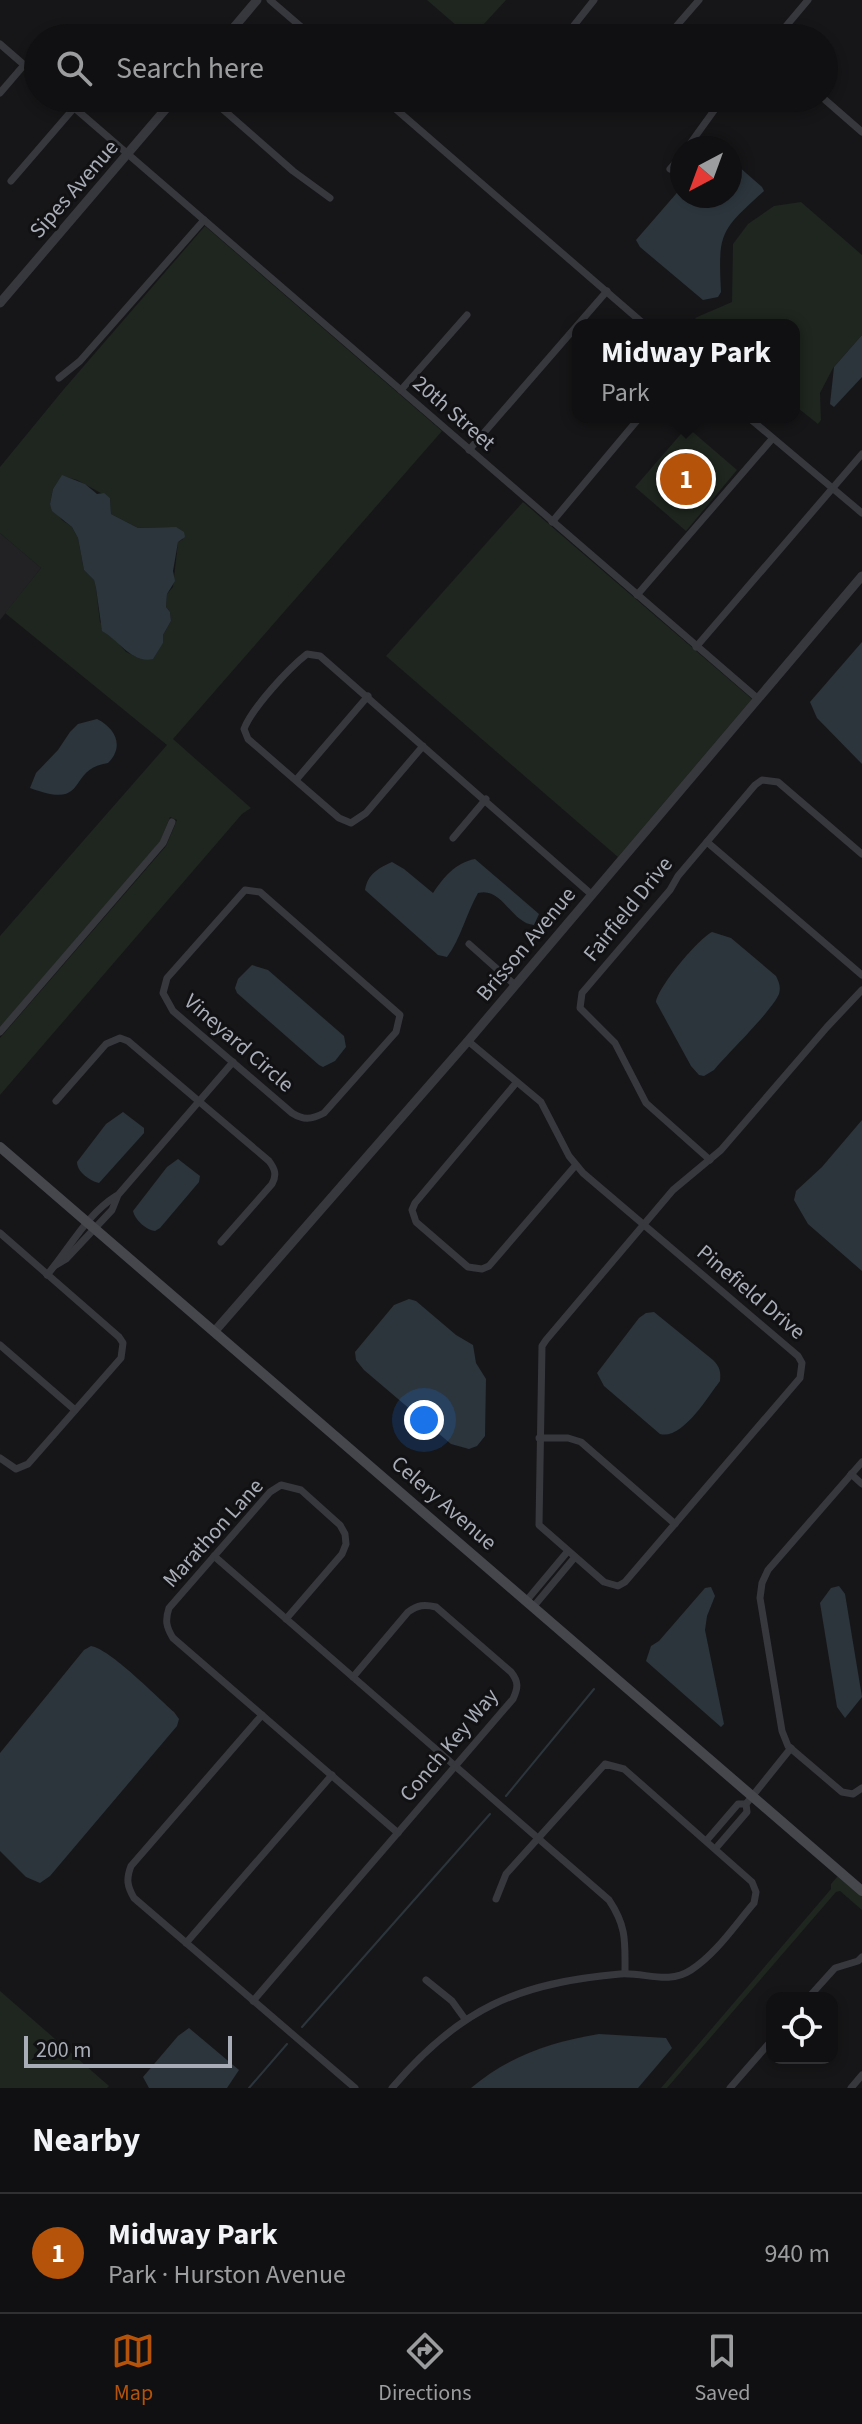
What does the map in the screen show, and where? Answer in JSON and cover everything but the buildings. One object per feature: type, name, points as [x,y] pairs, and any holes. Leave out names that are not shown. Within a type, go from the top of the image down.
[{"type":"main road","name":"Celery Avenue","points":[[0,1147],[530,1603],[749,1800],[862,1891]]},
{"type":"street","points":[[237,24],[257,0]]},
{"type":"street","points":[[270,0],[298,24]]},
{"type":"street","points":[[575,24],[594,0]]},
{"type":"street","points":[[678,24],[699,0]]},
{"type":"street","points":[[787,24],[805,1]]},
{"type":"street","points":[[0,44],[24,65],[0,93]]},
{"type":"street","points":[[838,111],[862,132]]},
{"type":"street","points":[[11,181],[71,112]]},
{"type":"street","name":"20th Street","points":[[79,112],[757,698]]},
{"type":"street","name":"Sipes Avenue","points":[[0,303],[163,112]]},
{"type":"street","points":[[226,112],[293,171],[330,198]]},
{"type":"street","points":[[399,112],[638,319]]},
{"type":"street","points":[[696,136],[713,112]]},
{"type":"street","points":[[59,378],[80,361],[204,220]]},
{"type":"street","points":[[583,319],[607,291]]},
{"type":"street","points":[[401,390],[467,315]]},
{"type":"street","points":[[469,450],[572,331]]},
{"type":"street","points":[[552,522],[635,423]]},
{"type":"street","points":[[755,423],[862,513]]},
{"type":"street","points":[[637,595],[772,439]]},
{"type":"street","points":[[696,647],[862,454]]},
{"type":"street","name":"Brisson Avenue","points":[[214,1332],[468,1041],[862,576]]},
{"type":"street","points":[[423,746],[366,813],[351,823],[339,818],[248,739],[244,729],[264,701],[307,654],[320,656],[486,799],[591,894]]},
{"type":"street","points":[[296,780],[368,696]]},
{"type":"street","name":"Fairfield Drive","points":[[710,1160],[646,1103],[615,1043],[584,1014],[579,1000],[582,993],[755,785],[769,779],[778,782],[862,854]]},
{"type":"street","points":[[453,838],[486,799]]},
{"type":"street","points":[[0,1032],[163,843],[172,822]]},
{"type":"street","points":[[707,842],[862,975]]},
{"type":"street","name":"Vineyard Circle","points":[[245,890],[260,892],[400,1015],[396,1032],[324,1113],[316,1118],[301,1118],[292,1113],[233,1062],[173,1011],[163,993],[167,978],[245,890]]},
{"type":"street","points":[[469,944],[515,985]]},
{"type":"street","points":[[530,1603],[575,1557],[539,1525],[542,1346],[680,1183],[710,1160],[862,990]]},
{"type":"street","points":[[56,1101],[106,1044],[120,1038],[128,1041],[199,1101],[274,1168],[272,1184],[221,1242]]},
{"type":"street","name":"Pinefield Drive","points":[[468,1041],[545,1108],[575,1166],[798,1356],[802,1363],[800,1378],[625,1582],[618,1586],[604,1582],[575,1557]]},
{"type":"street","points":[[47,1275],[66,1259],[91,1226],[112,1210],[118,1195],[233,1062]]},
{"type":"street","points":[[516,1083],[415,1203],[412,1210],[416,1222],[468,1267],[482,1269],[489,1266],[575,1166]]},
{"type":"street","points":[[0,1233],[123,1343],[121,1358],[23,1467],[16,1469],[0,1458]]},
{"type":"street","points":[[0,1345],[75,1410]]},
{"type":"street","points":[[539,1438],[568,1438],[581,1442],[675,1524]]},
{"type":"street","points":[[862,1462],[774,1563],[762,1583],[760,1601],[782,1731],[791,1748],[842,1792],[853,1794],[862,1788]]},
{"type":"street","points":[[851,1474],[862,1484]]},
{"type":"street","name":"Marathon Lane","points":[[286,1619],[342,1554],[346,1544],[340,1525],[301,1490],[281,1485],[270,1492],[169,1608],[167,1629],[173,1638],[398,1833]]},
{"type":"street","points":[[530,1603],[568,1551]]},
{"type":"street","points":[[214,1556],[609,1900],[621,1917],[626,1934],[625,1973]]},
{"type":"street","name":"Conch Key Way","points":[[253,2001],[513,1699],[518,1689],[511,1672],[436,1607],[427,1604],[408,1612],[353,1677]]},
{"type":"street","points":[[262,1715],[131,1866],[127,1888],[134,1898],[355,2088]]},
{"type":"street","points":[[716,1848],[747,1812],[749,1800],[791,1748]]},
{"type":"street","points":[[392,2088],[420,2055],[465,2019],[505,1999],[540,1986],[625,1973],[659,1979],[690,1971],[708,1957],[754,1903],[756,1892],[752,1882],[716,1848],[624,1769],[605,1764],[506,1874],[496,1899]]},
{"type":"street","points":[[186,1943],[332,1775]]},
{"type":"street","points":[[707,1840],[738,1804],[749,1800]]},
{"type":"street","points":[[813,1992],[835,1968],[860,1959],[862,1971]]},
{"type":"street","points":[[426,1980],[452,2001],[465,2019]]},
{"type":"street","points":[[730,2088],[766,2047]]},
{"type":"street","points":[[851,2088],[862,2075]]},
{"type":"shaded area","points":[[427,0],[506,0],[484,24],[455,24]]},
{"type":"shaded area","points":[[742,170],[764,191],[738,215],[725,234],[720,257],[721,292],[718,297],[703,300],[640,247],[636,240],[670,201],[670,208],[742,208]]},
{"type":"shaded area","points":[[801,202],[862,255],[862,335],[833,368],[820,393],[821,420],[818,424],[800,410],[800,319],[695,318],[732,302],[733,244],[748,224],[774,206]]},
{"type":"shaded area","points":[[205,226],[442,431],[173,739],[251,808],[242,814],[0,1095],[0,1038],[166,846],[177,820],[170,817],[160,842],[0,1027],[0,936],[167,745],[5,613],[41,568],[0,533],[0,467]],"holes":[[[62,476],[77,480],[110,498],[111,514],[138,528],[168,527],[183,539],[178,542],[173,587],[167,594],[166,607],[171,621],[163,635],[163,643],[157,649],[137,657],[126,652],[100,622],[94,580],[84,570],[78,538],[50,504],[53,489]]]},
{"type":"shaded area","points":[[862,335],[862,377],[834,407],[830,404],[834,367]]},
{"type":"shaded area","points":[[687,427],[737,470],[686,531],[635,487]]},
{"type":"shaded area","points":[[62,475],[85,484],[97,494],[104,493],[110,498],[111,514],[138,528],[176,527],[184,532],[185,537],[178,542],[173,571],[175,581],[167,594],[166,607],[171,621],[153,659],[145,660],[132,655],[102,631],[94,580],[84,570],[78,538],[72,527],[52,511],[50,504],[53,489]]},
{"type":"shaded area","points":[[523,502],[752,699],[618,857],[386,656]]},
{"type":"shaded area","points":[[0,533],[41,568],[0,620]]},
{"type":"shaded area","points":[[862,642],[862,764],[817,718],[810,702]]},
{"type":"shaded area","points":[[97,719],[109,727],[116,738],[116,750],[108,763],[86,773],[70,792],[62,795],[30,788],[36,773],[70,732],[78,724]]},
{"type":"shaded area","points":[[475,859],[539,914],[534,925],[519,919],[494,895],[478,893],[447,957],[438,955],[365,890],[374,873],[392,862],[433,893],[451,872]]},
{"type":"shaded area","points":[[712,932],[731,938],[776,976],[780,989],[759,1021],[714,1070],[704,1076],[691,1066],[656,1002],[680,964]]},
{"type":"shaded area","points":[[252,965],[268,970],[344,1036],[346,1047],[335,1061],[323,1067],[319,1065],[237,993],[238,979]]},
{"type":"shaded area","points":[[123,1112],[144,1128],[144,1133],[99,1183],[95,1182],[82,1173],[77,1162],[106,1124]]},
{"type":"shaded area","points":[[862,1120],[862,1271],[808,1224],[794,1200],[796,1191],[822,1167]]},
{"type":"shaded area","points":[[178,1159],[200,1176],[199,1182],[160,1228],[152,1230],[138,1221],[133,1211],[167,1167]]},
{"type":"shaded area","points":[[409,1299],[416,1301],[456,1335],[473,1345],[476,1363],[486,1379],[485,1436],[477,1446],[469,1449],[451,1444],[356,1360],[355,1352],[394,1305]]},
{"type":"shaded area","points":[[654,1312],[713,1360],[720,1372],[720,1381],[693,1416],[677,1431],[668,1434],[660,1434],[604,1386],[597,1373],[639,1318]]},
{"type":"shaded area","points":[[839,1586],[845,1594],[862,1697],[845,1718],[837,1707],[820,1603],[831,1588]]},
{"type":"shaded area","points":[[711,1587],[715,1596],[705,1630],[724,1724],[721,1727],[646,1661],[651,1646],[659,1641],[705,1588]]},
{"type":"shaded area","points":[[91,1646],[121,1664],[179,1719],[177,1726],[50,1876],[40,1883],[26,1877],[0,1851],[0,1753],[84,1650]]},
{"type":"shaded area","points":[[838,1876],[862,1896],[862,1910],[840,1891],[836,1892],[667,2088],[661,2088],[831,1889]]},
{"type":"shaded area","points":[[0,1991],[109,2086],[0,2088]]},
{"type":"shaded area","points":[[189,2028],[239,2070],[227,2088],[149,2088],[143,2077],[178,2036]]},
{"type":"shaded area","points":[[599,2034],[666,2038],[672,2048],[638,2088],[471,2088],[500,2067],[531,2052]]},
{"type":"waterway","points":[[506,1796],[594,1689]]},
{"type":"waterway","points":[[302,2027],[490,1814]]},
{"type":"waterway","points":[[249,2088],[287,2044]]},
{"type":"place","name":"Midway Park","points":[[686,479]]}]
